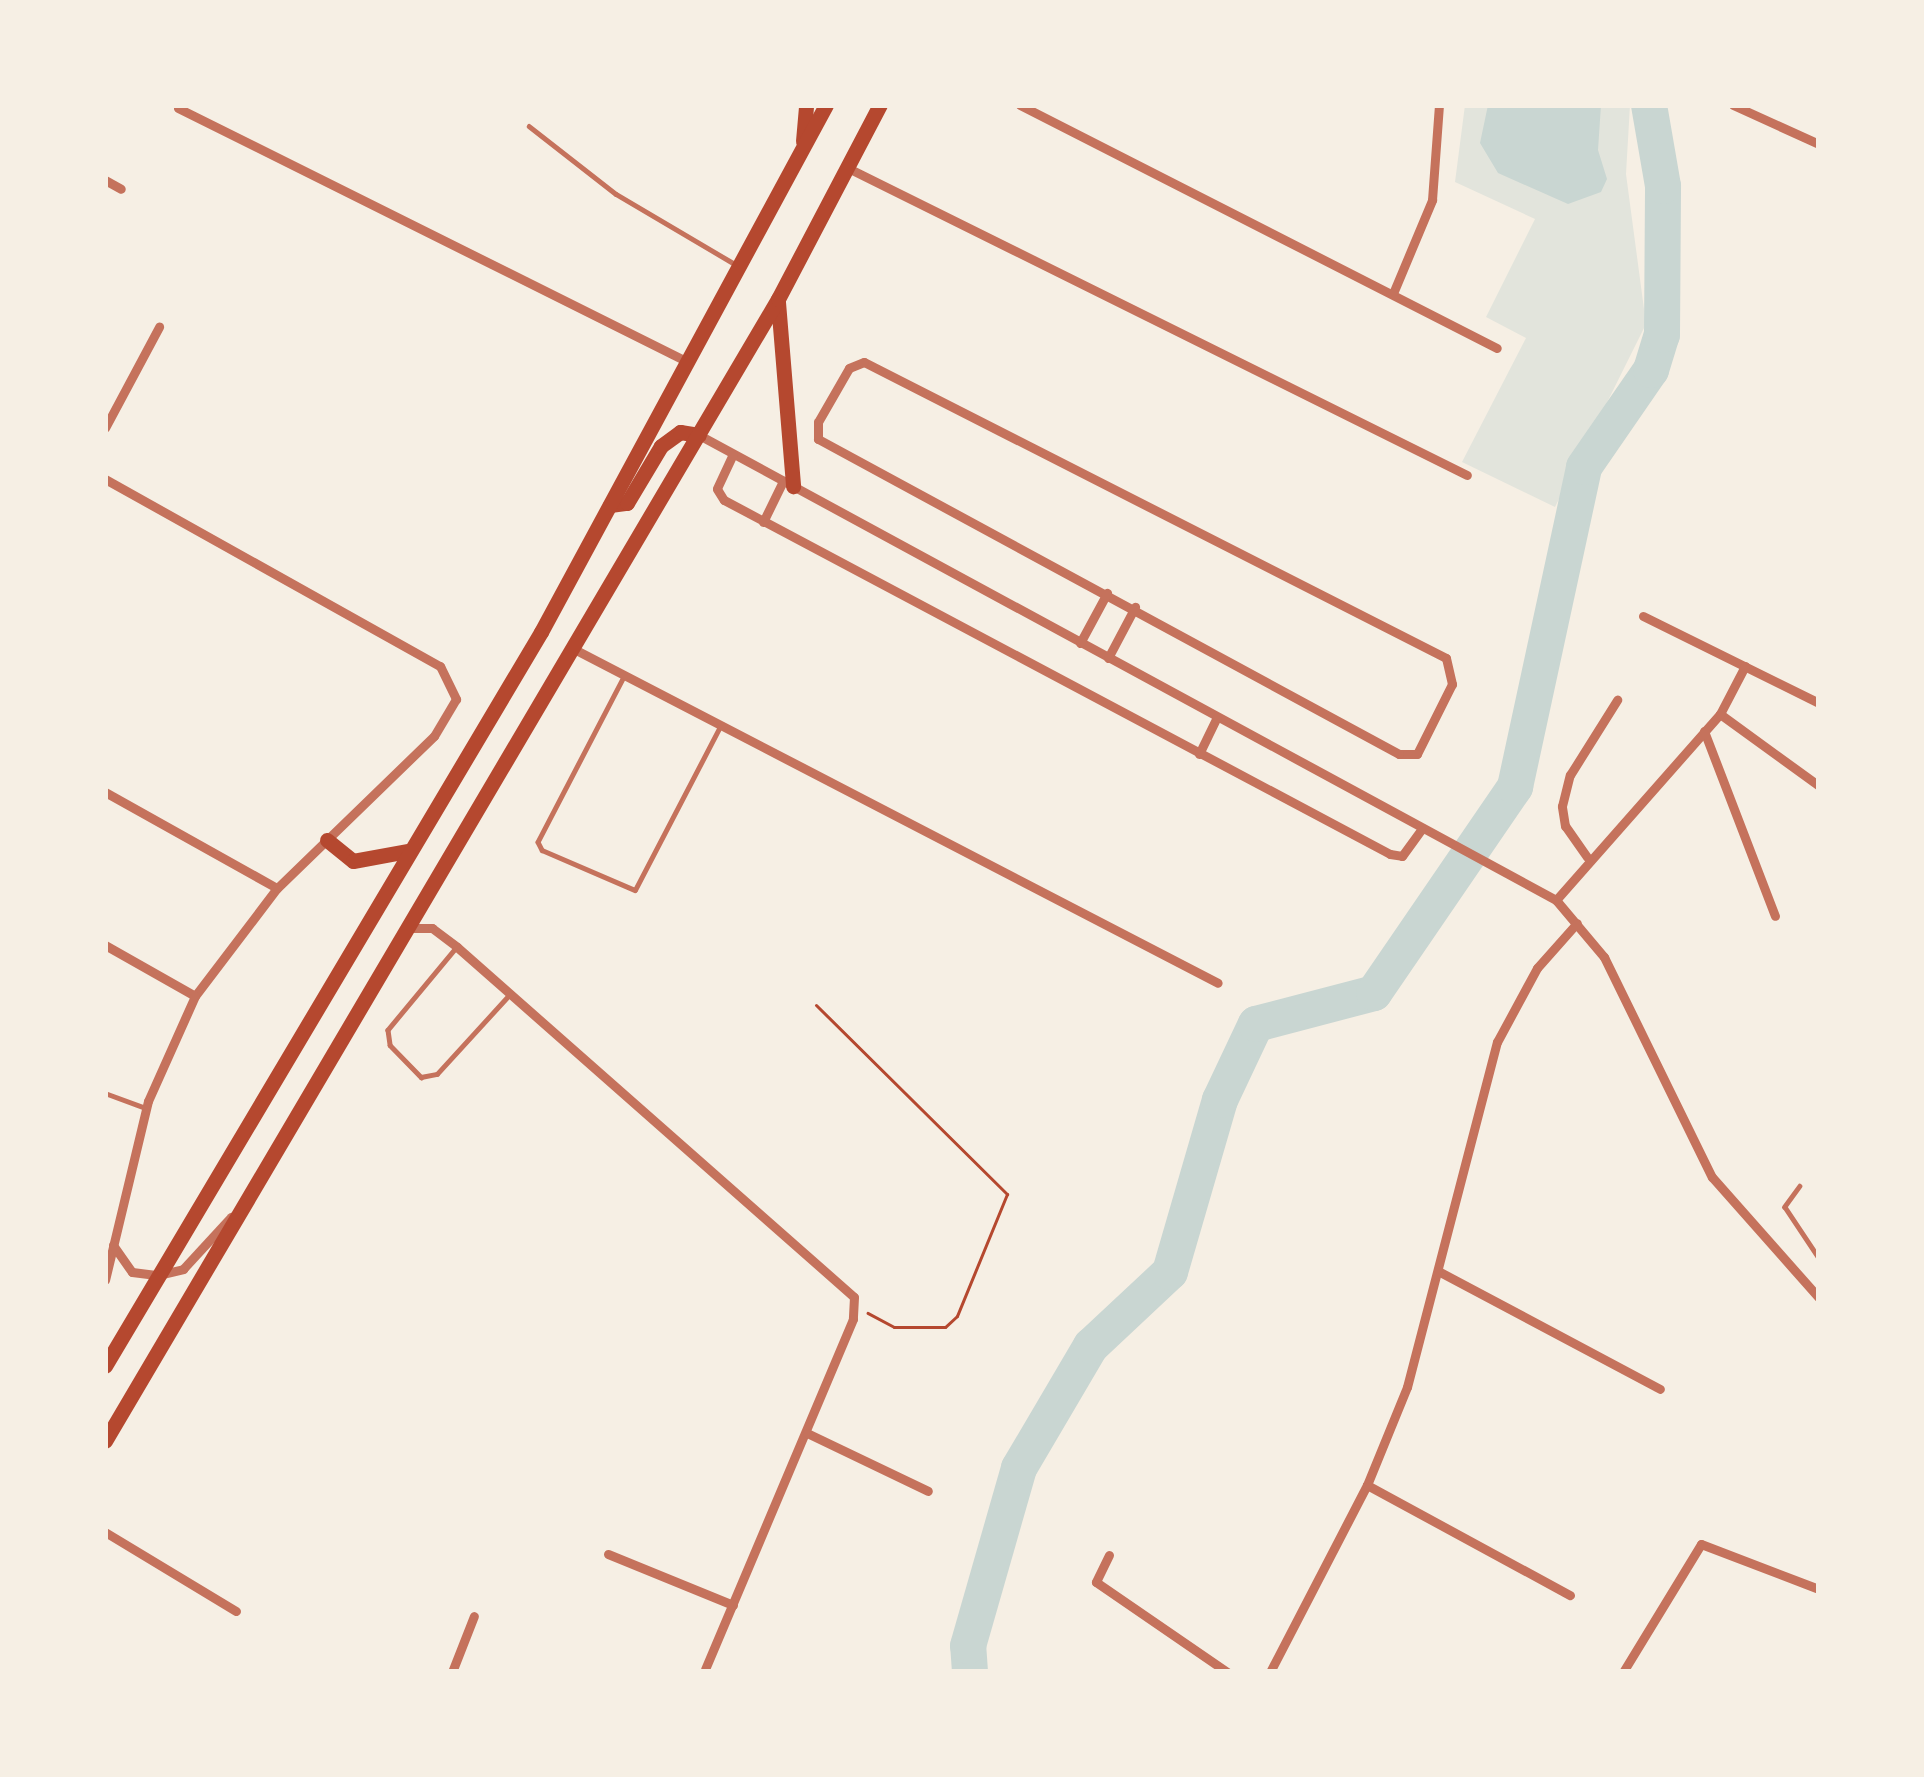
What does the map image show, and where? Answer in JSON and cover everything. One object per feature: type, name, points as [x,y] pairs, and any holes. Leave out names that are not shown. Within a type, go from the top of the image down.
[{"type":"main road","points":[[802,150],[806,105]]},
{"type":"main road","points":[[105,1366],[610,505],[826,105]]},
{"type":"main road","points":[[105,1441],[778,299],[880,105]]},
{"type":"main road","points":[[778,299],[788,484]]},
{"type":"main road","points":[[610,505],[627,502],[662,446],[680,432],[699,435]]},
{"type":"main road","points":[[328,840],[353,861],[408,851]]},
{"type":"street","points":[[1019,105],[1394,291],[1497,348]]},
{"type":"street","points":[[1044,117],[1050,105]]},
{"type":"street","points":[[1394,291],[1432,200],[1439,105]]},
{"type":"street","points":[[1733,105],[1819,144]]},
{"type":"street","points":[[178,108],[686,362]]},
{"type":"street","points":[[846,167],[1467,475]]},
{"type":"street","points":[[105,180],[121,189]]},
{"type":"street","points":[[105,428],[159,327]]},
{"type":"street","points":[[864,362],[1446,658],[1452,684],[1417,754],[1399,754],[1135,608],[818,439],[818,422],[849,368],[864,362]]},
{"type":"street","points":[[699,435],[1556,900],[1604,956],[1712,1177],[1819,1298]]},
{"type":"street","points":[[733,454],[718,495],[763,522],[1390,854],[1402,856],[1421,830]]},
{"type":"street","points":[[105,479],[440,666],[453,681],[456,699],[434,736],[277,888],[195,996],[146,1108],[105,1280]]},
{"type":"street","points":[[763,522],[788,484]]},
{"type":"street","points":[[1080,643],[1107,593]]},
{"type":"street","points":[[1108,658],[1135,608]]},
{"type":"street","points":[[1643,616],[1819,703]]},
{"type":"street","points":[[574,649],[1218,983]]},
{"type":"street","points":[[1556,900],[1587,857],[1720,714],[1745,667]]},
{"type":"street","points":[[1587,857],[1565,826],[1562,806],[1570,776],[1617,700]]},
{"type":"street","points":[[1720,714],[1819,786]]},
{"type":"street","points":[[1199,754],[1217,717]]},
{"type":"street","points":[[1703,731],[1775,916]]},
{"type":"street","points":[[105,792],[277,888]]},
{"type":"street","points":[[1270,1672],[1367,1486],[1421,1347],[1497,1042],[1537,968],[1576,923]]},
{"type":"street","points":[[403,930],[424,925],[457,947],[845,1285],[855,1307],[807,1433],[705,1669]]},
{"type":"street","points":[[105,945],[195,996]]},
{"type":"street","points":[[112,1245],[132,1272],[182,1269],[238,1209]]},
{"type":"street","points":[[1440,1272],[1660,1390]]},
{"type":"street","points":[[807,1433],[928,1491]]},
{"type":"street","points":[[1367,1486],[1570,1595]]},
{"type":"street","points":[[105,1532],[236,1611]]},
{"type":"street","points":[[1623,1672],[1701,1544],[1819,1589]]},
{"type":"street","points":[[608,1554],[733,1605]]},
{"type":"street","points":[[1109,1555],[1096,1582],[1227,1672]]},
{"type":"street","points":[[452,1672],[474,1616]]},
{"type":"lane","points":[[529,126],[616,194],[739,266]]},
{"type":"lane","points":[[625,675],[538,842],[542,850],[635,890],[722,725]]},
{"type":"lane","points":[[457,947],[388,1030],[390,1045],[422,1077],[437,1074],[510,994]]},
{"type":"lane","points":[[105,1094],[146,1108]]},
{"type":"lane","points":[[1800,1186],[1785,1207],[1819,1258]]},
{"type":"path","points":[[816,1005],[1007,1194],[966,1298],[945,1328],[894,1328],[855,1307]]},
{"type":"shaded area","points":[[1465,105],[1630,105],[1626,174],[1646,324],[1555,507],[1462,462],[1526,338],[1486,317],[1535,219],[1455,182]]},
{"type":"shaded area","points":[[1488,105],[1601,105],[1598,150],[1607,179],[1601,192],[1568,204],[1498,173],[1480,143]]},
{"type":"waterway","points":[[970,1672],[968,1646],[1019,1468],[1091,1346],[1170,1272],[1220,1100],[1256,1024],[1374,993],[1515,787],[1584,467],[1651,370],[1662,335],[1663,186],[1649,105]]}]
